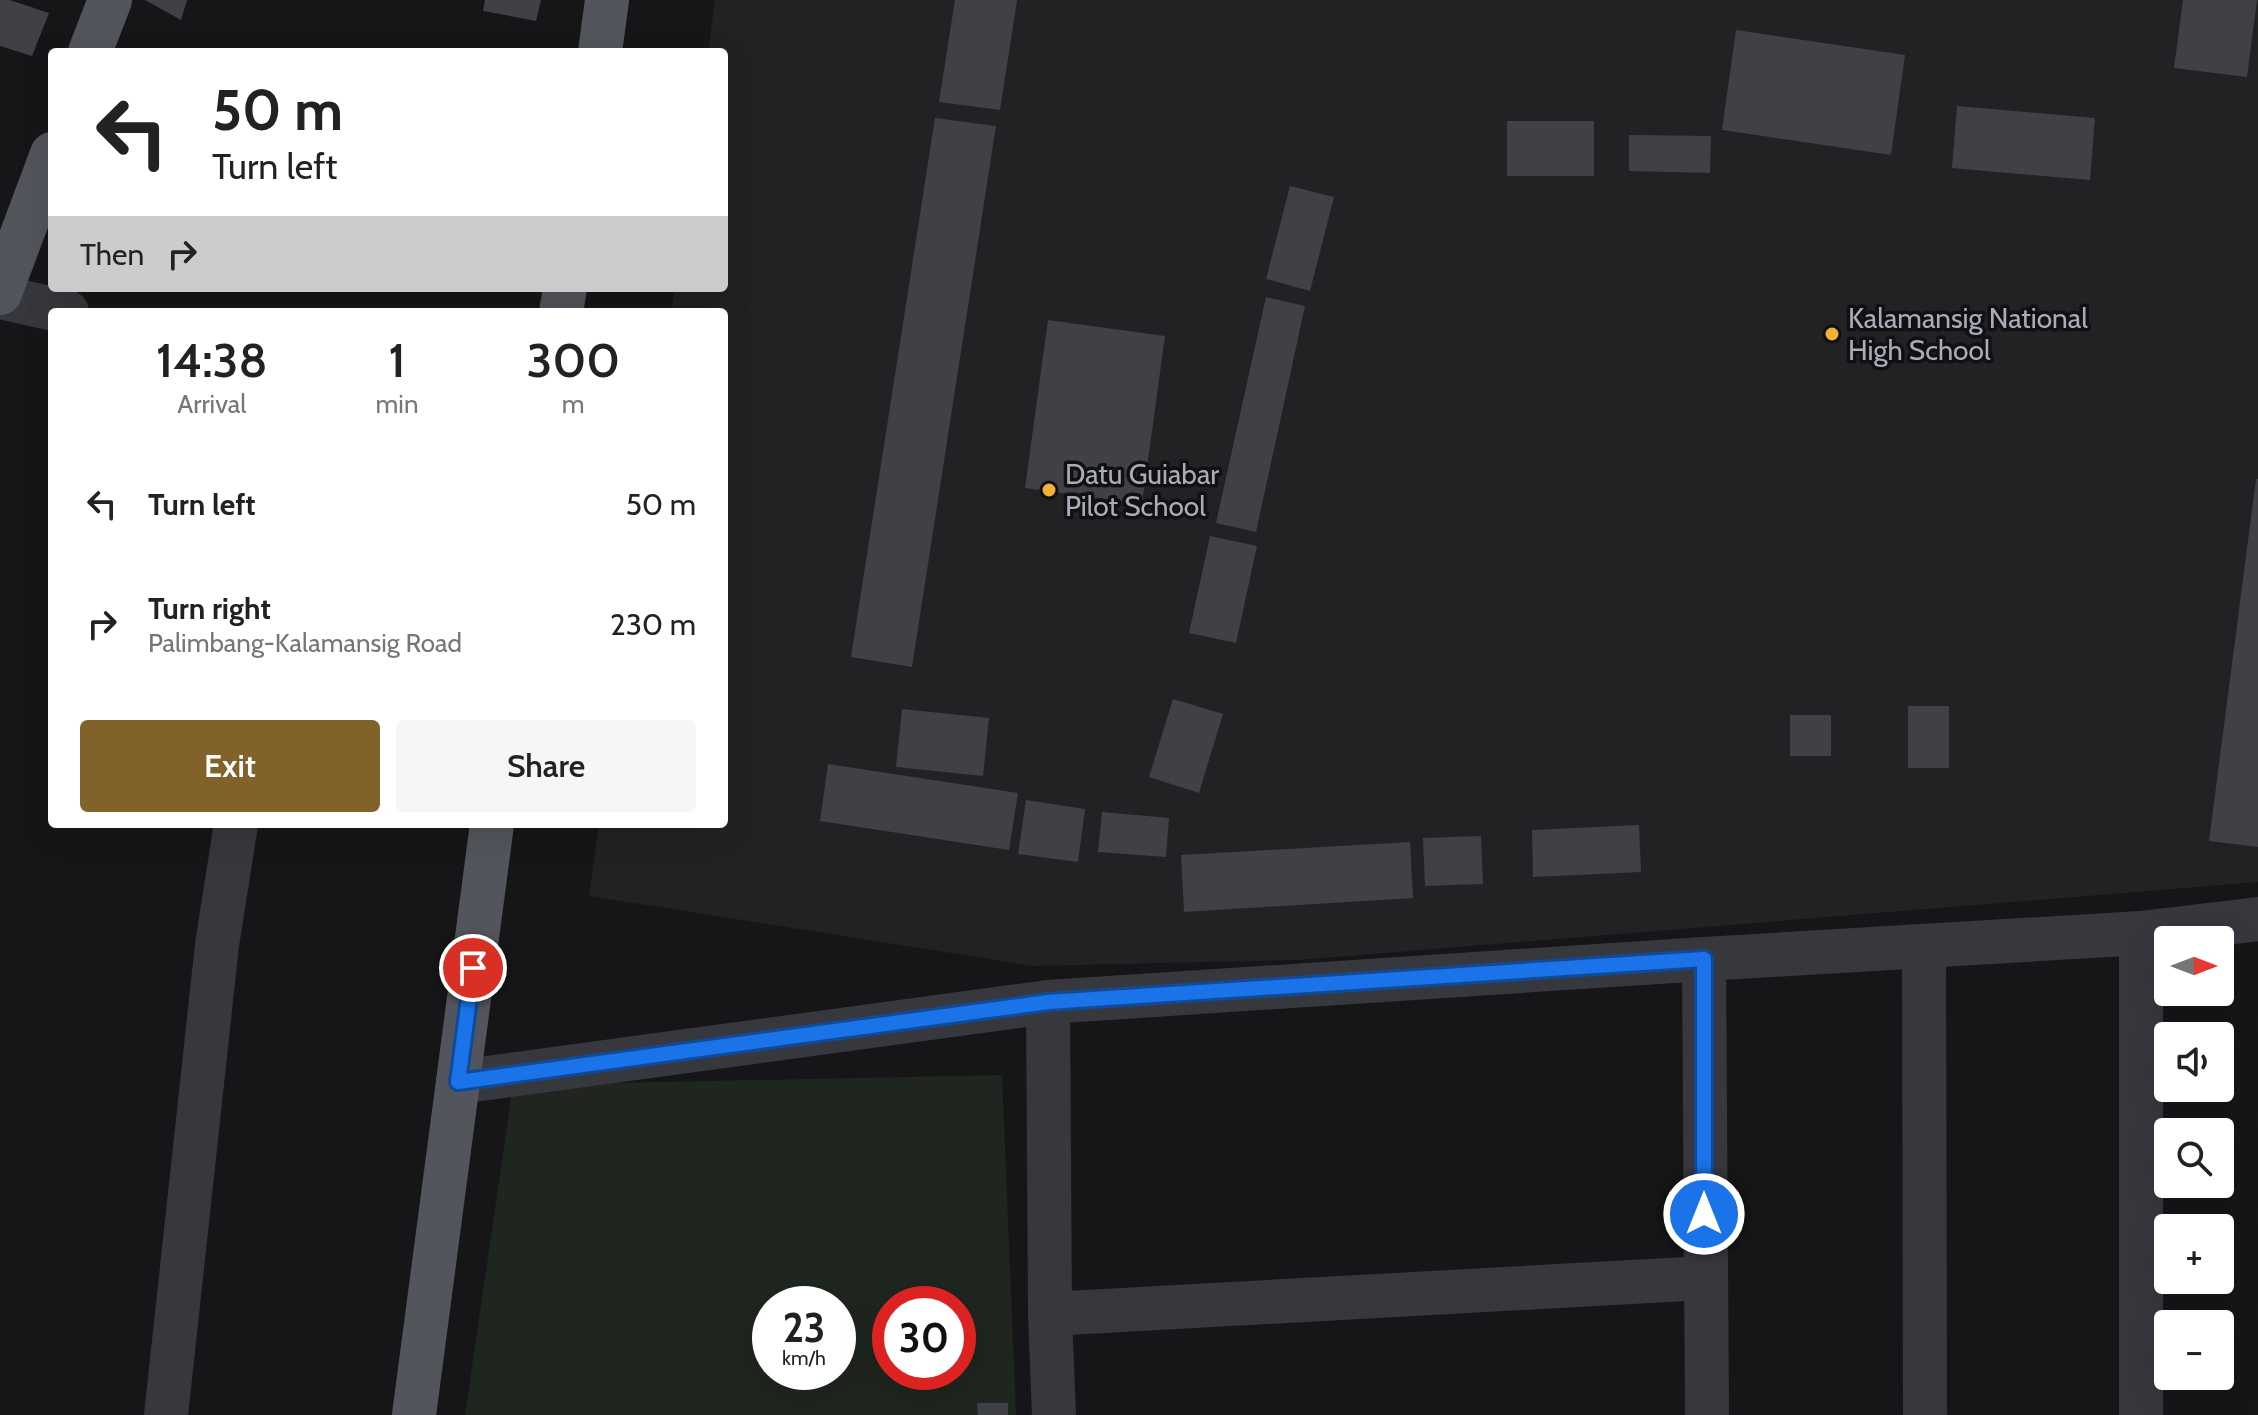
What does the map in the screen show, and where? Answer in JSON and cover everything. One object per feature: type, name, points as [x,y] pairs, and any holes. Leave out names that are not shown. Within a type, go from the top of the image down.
[{"type":"main road","points":[[92,48],[110,0]]},
{"type":"main road","points":[[601,48],[607,0]]},
{"type":"main road","points":[[0,295],[48,165]]},
{"type":"main road","points":[[414,1415],[491,828]]},
{"type":"street","points":[[0,295],[51,308]]},
{"type":"street","points":[[166,1415],[217,945],[235,828]]},
{"type":"street","points":[[458,1082],[1048,1002],[2141,933],[2258,919]]},
{"type":"street","points":[[2141,933],[2141,1415]]},
{"type":"street","points":[[1924,946],[1925,1415]]},
{"type":"street","points":[[1704,959],[1707,1415]]},
{"type":"street","points":[[1048,1002],[1050,1314],[1054,1415]]},
{"type":"street","points":[[1050,1314],[1704,1278]]},
{"type":"shaded area","points":[[715,0],[2258,0],[2258,882],[1299,960],[1034,966],[589,896],[598,828],[728,828],[728,308],[672,308],[674,292],[728,292],[728,48],[709,48]]},
{"type":"shaded area","points":[[1002,1075],[1016,1415],[465,1415],[513,1085]]},
{"type":"building","points":[[0,0],[10,0],[49,13],[32,56],[0,46]]},
{"type":"building","points":[[145,0],[187,0],[181,20]]},
{"type":"building","points":[[485,0],[541,0],[536,21],[483,11]]},
{"type":"building","points":[[955,0],[1017,0],[1000,110],[939,102]]},
{"type":"building","points":[[2183,0],[2257,0],[2247,77],[2174,68]]},
{"type":"building","points":[[1736,30],[1905,55],[1891,155],[1722,130]]},
{"type":"building","points":[[1957,106],[2095,118],[2090,180],[1952,168]]},
{"type":"building","points":[[935,118],[996,126],[912,667],[851,657]]},
{"type":"building","points":[[1507,121],[1594,121],[1594,176],[1507,176]]},
{"type":"building","points":[[1629,135],[1711,136],[1710,173],[1629,171]]},
{"type":"building","points":[[1290,186],[1334,197],[1310,291],[1266,279]]},
{"type":"building","points":[[1266,297],[1305,306],[1256,532],[1216,523]]},
{"type":"building","points":[[1048,320],[1165,336],[1142,504],[1025,488]]},
{"type":"building","points":[[2258,479],[2258,847],[2209,841]]},
{"type":"building","points":[[1210,536],[1257,546],[1236,643],[1189,633]]},
{"type":"building","points":[[1173,699],[1223,714],[1199,793],[1149,777]]},
{"type":"building","points":[[1908,706],[1949,706],[1949,768],[1908,768]]},
{"type":"building","points":[[902,709],[989,718],[983,776],[896,767]]},
{"type":"building","points":[[1790,715],[1831,715],[1831,756],[1790,756]]},
{"type":"building","points":[[828,764],[1018,793],[1009,850],[820,821]]},
{"type":"building","points":[[1026,800],[1085,809],[1078,862],[1018,854]]},
{"type":"building","points":[[1102,812],[1169,818],[1166,857],[1098,852]]},
{"type":"building","points":[[1639,825],[1641,872],[1533,877],[1532,830]]},
{"type":"building","points":[[1481,836],[1483,884],[1425,886],[1423,838]]},
{"type":"building","points":[[1410,842],[1413,898],[1184,912],[1181,855]]},
{"type":"building","points":[[977,1403],[1008,1403],[1008,1415],[978,1415]]},
{"type":"place","name":"Kalamansig National High School","points":[[1832,334]]},
{"type":"place","name":"Datu Guiabar Pilot School","points":[[1049,490]]},
{"type":"route","points":[[473,968],[458,1082],[1048,1002],[1704,959],[1704,1214]]}]
